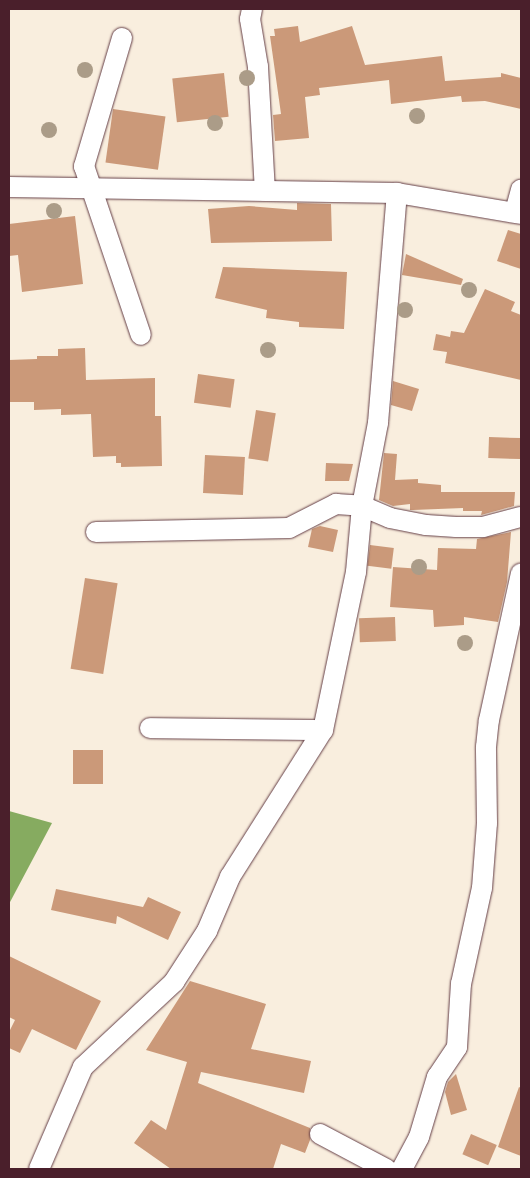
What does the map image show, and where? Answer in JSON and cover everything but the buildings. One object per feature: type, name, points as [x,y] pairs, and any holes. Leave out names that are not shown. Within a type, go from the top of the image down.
[{"type":"street","points":[[252,9],[250,19],[259,76],[265,191]]},
{"type":"street","points":[[122,38],[84,166],[141,335]]},
{"type":"street","points":[[9,187],[396,193],[518,213],[521,190]]},
{"type":"street","points":[[39,1169],[83,1067],[174,982],[207,931],[230,877],[323,730],[356,572],[362,506],[378,423],[396,193]]},
{"type":"street","points":[[96,532],[289,528],[336,504],[362,506],[390,518],[456,527],[483,527],[521,517]]},
{"type":"street","points":[[402,1169],[419,1137],[437,1078],[457,1047],[461,984],[482,888],[487,824],[486,747],[489,720],[521,573]]},
{"type":"street","points":[[150,728],[323,730]]},
{"type":"street","points":[[320,1134],[386,1169]]},
{"type":"green space","points":[[9,811],[52,823],[9,904]]}]
